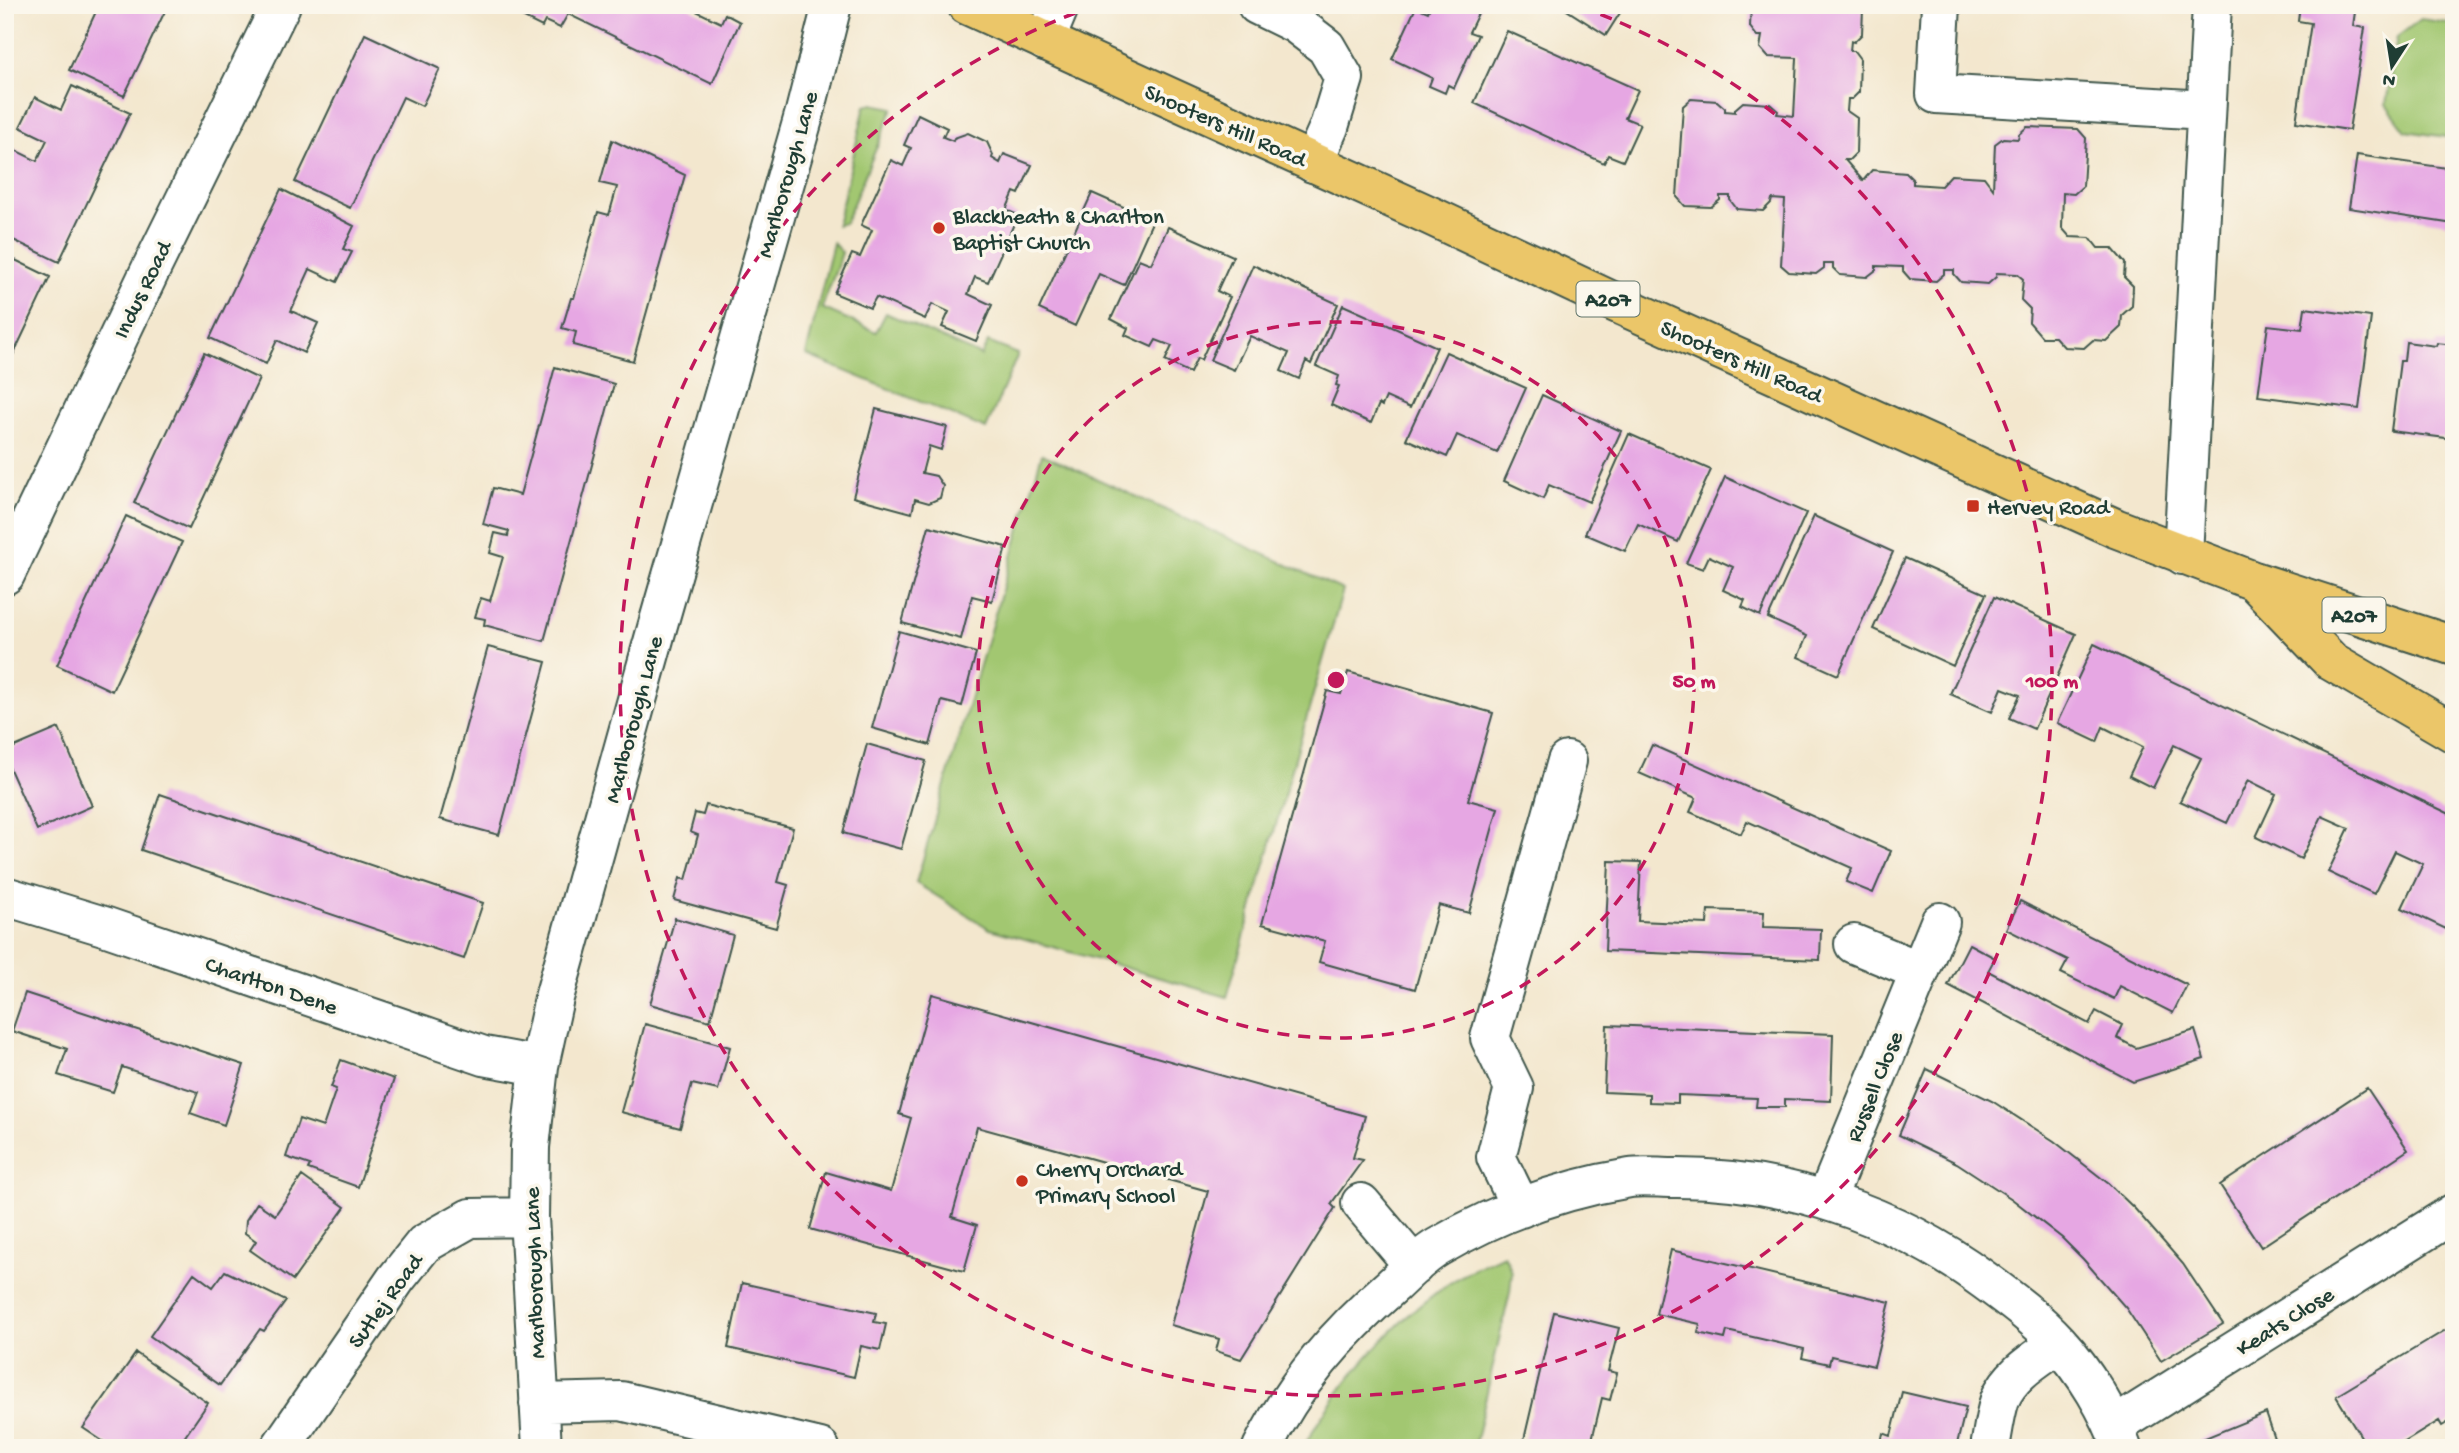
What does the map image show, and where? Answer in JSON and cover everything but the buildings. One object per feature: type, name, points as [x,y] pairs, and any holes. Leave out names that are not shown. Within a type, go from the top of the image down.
[{"type":"main road","name":"Shooters Hill Road","points":[[967,5],[1614,302],[2115,527],[2254,581],[2454,646]]},
{"type":"main road","points":[[2254,581],[2331,661],[2454,733]]},
{"type":"street","name":"Indus Road","points":[[5,575],[281,5]]},
{"type":"street","name":"Marlborough Lane","points":[[541,1448],[529,1217],[530,1147],[539,1066],[554,998],[805,112],[832,5]]},
{"type":"street","points":[[1045,41],[1060,5]]},
{"type":"street","points":[[1257,5],[1296,24],[1326,47],[1344,78],[1329,128],[1313,163]]},
{"type":"street","points":[[1941,5],[1936,94],[2206,110]]},
{"type":"street","points":[[2183,555],[2212,5]]},
{"type":"street","points":[[1521,1208],[1496,1157],[1514,1088],[1490,1038],[1567,761]]},
{"type":"street","name":"Charlton Dene","points":[[5,897],[107,927],[484,1056],[539,1066]]},
{"type":"street","name":"Russell Close","points":[[1826,1200],[1940,922]]},
{"type":"street","points":[[1854,944],[1920,971]]},
{"type":"street","points":[[1262,1448],[1275,1422],[1307,1373],[1350,1323],[1435,1249],[1490,1219],[1566,1192],[1632,1178],[1710,1178],[1777,1189],[1826,1200],[1899,1228],[1961,1263],[2014,1302],[2059,1343],[2088,1382],[2119,1437]]},
{"type":"street","points":[[1362,1203],[1414,1266]]},
{"type":"street","name":"Keats Close","points":[[2119,1437],[2454,1213]]},
{"type":"street","name":"Sutlej Road","points":[[280,1448],[396,1279],[424,1244],[470,1218],[529,1217]]},
{"type":"street","points":[[1990,1448],[2000,1400],[2009,1383],[2059,1343]]},
{"type":"street","points":[[539,1403],[621,1401],[820,1448]]},
{"type":"green space","points":[[2421,19],[2454,24],[2454,138],[2406,131],[2386,104],[2397,37]]},
{"type":"green space","points":[[872,104],[893,108],[845,223],[837,225],[865,106]]},
{"type":"green space","points":[[833,243],[842,253],[822,308],[876,332],[886,313],[981,356],[988,342],[1018,354],[986,429],[806,355]]},
{"type":"green space","points":[[1042,454],[1343,590],[1227,997],[990,929],[916,883]]},
{"type":"green space","points":[[1504,1255],[1512,1272],[1510,1292],[1474,1448],[1303,1448],[1354,1372],[1398,1325],[1445,1286]]},
{"type":"place","name":"Blackheath & Charlton Baptist Church","points":[[939,228]]},
{"type":"place","name":"Hervey Road","points":[[1973,506]]},
{"type":"place","name":"Cherry Orchard Primary School","points":[[1022,1181]]}]
